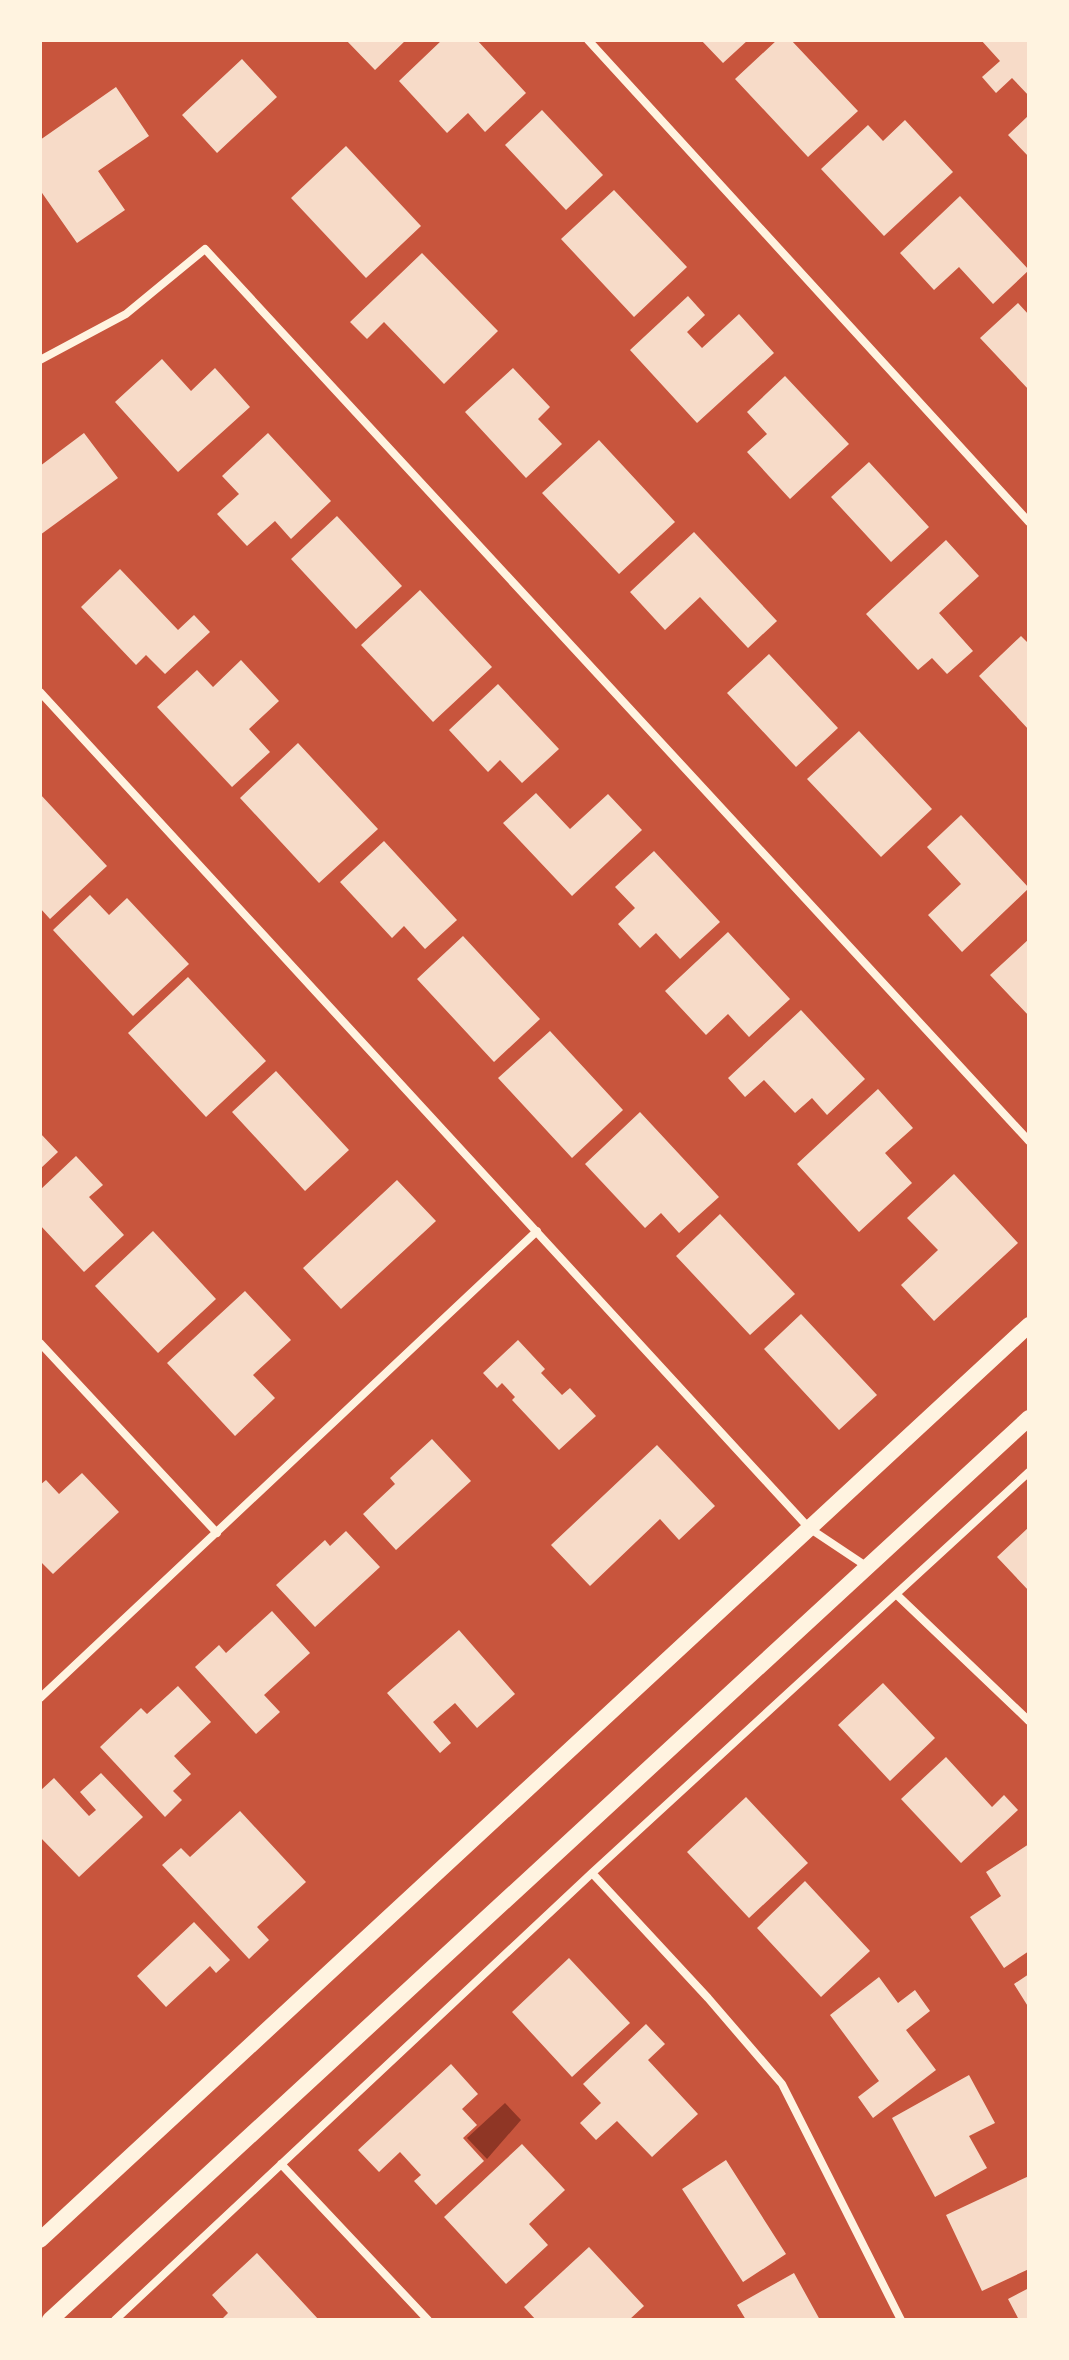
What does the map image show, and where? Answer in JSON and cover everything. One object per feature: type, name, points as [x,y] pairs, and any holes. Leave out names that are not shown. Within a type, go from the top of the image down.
[{"type":"main road","points":[[40,2240],[1029,1325]]},
{"type":"main road","points":[[50,2320],[1029,1418]]},
{"type":"street","points":[[588,40],[1029,522]]},
{"type":"street","points":[[40,360],[126,314],[205,249],[1029,1141]]},
{"type":"street","points":[[40,692],[809,1528],[866,1566]]},
{"type":"street","points":[[40,1698],[537,1231]]},
{"type":"street","points":[[40,1343],[217,1533]]},
{"type":"street","points":[[115,2320],[592,1873],[1029,1472]]},
{"type":"street","points":[[897,1595],[1029,1721]]},
{"type":"street","points":[[592,1873],[708,1998],[782,2084],[901,2320]]},
{"type":"street","points":[[281,2164],[428,2320]]},
{"type":"shaded area","points":[[505,2103],[521,2120],[487,2159],[467,2138]]},
{"type":"building","points":[[346,40],[406,40],[375,70]]},
{"type":"building","points":[[442,40],[477,40],[526,93],[485,132],[468,113],[447,133],[399,81]]},
{"type":"building","points":[[701,40],[748,40],[723,63]]},
{"type":"building","points":[[777,40],[791,40],[858,111],[808,157],[735,79]]},
{"type":"building","points":[[981,40],[1029,40],[1029,96],[1012,78],[996,93],[982,77],[1000,61]]},
{"type":"building","points":[[242,59],[277,97],[217,153],[182,115]]},
{"type":"building","points":[[116,87],[149,136],[98,171],[125,210],[77,243],[40,190],[40,140]]},
{"type":"building","points":[[542,110],[603,175],[566,210],[505,145]]},
{"type":"building","points":[[1029,115],[1029,157],[1008,135]]},
{"type":"building","points":[[905,120],[953,172],[884,236],[821,169],[868,125],[883,141]]},
{"type":"building","points":[[346,146],[421,226],[366,278],[291,198]]},
{"type":"building","points":[[614,190],[687,267],[634,317],[561,239]]},
{"type":"building","points":[[960,196],[1029,270],[993,304],[959,267],[934,290],[900,253]]},
{"type":"building","points":[[422,253],[498,331],[444,384],[384,322],[367,339],[350,322]]},
{"type":"building","points":[[688,296],[705,315],[687,332],[702,348],[739,314],[774,353],[697,423],[630,350]]},
{"type":"building","points":[[1018,303],[1029,315],[1029,390],[980,338]]},
{"type":"building","points":[[162,359],[191,391],[215,368],[250,407],[178,472],[115,402]]},
{"type":"building","points":[[513,368],[550,407],[538,419],[562,444],[526,478],[465,412]]},
{"type":"building","points":[[785,376],[849,444],[790,499],[747,452],[767,434],[747,412]]},
{"type":"building","points":[[84,433],[118,478],[40,535],[40,466]]},
{"type":"building","points":[[268,433],[331,501],[291,539],[275,521],[247,546],[217,514],[239,494],[222,476]]},
{"type":"building","points":[[599,440],[675,522],[619,574],[542,493]]},
{"type":"building","points":[[869,462],[929,527],[891,562],[831,497]]},
{"type":"building","points":[[337,516],[402,586],[356,629],[291,559]]},
{"type":"building","points":[[694,532],[777,621],[748,648],[700,597],[665,630],[630,592]]},
{"type":"building","points":[[946,540],[979,576],[939,613],[973,651],[947,674],[932,658],[918,670],[866,614]]},
{"type":"building","points":[[120,569],[178,630],[194,615],[210,632],[165,674],[146,655],[136,665],[81,607]]},
{"type":"building","points":[[420,590],[492,667],[433,722],[361,645]]},
{"type":"building","points":[[1021,636],[1029,644],[1029,730],[979,676]]},
{"type":"building","points":[[769,654],[838,728],[796,767],[727,693]]},
{"type":"building","points":[[241,660],[279,701],[249,729],[270,752],[232,787],[157,707],[197,670],[213,687]]},
{"type":"building","points":[[498,684],[559,749],[522,783],[500,760],[488,772],[449,730]]},
{"type":"building","points":[[859,731],[932,809],[881,857],[807,779]]},
{"type":"building","points":[[298,743],[378,829],[319,883],[240,798]]},
{"type":"building","points":[[536,793],[570,829],[608,794],[642,830],[572,896],[503,823]]},
{"type":"building","points":[[40,794],[107,866],[50,919],[40,908]]},
{"type":"building","points":[[961,815],[1029,888],[962,952],[928,915],[961,884],[927,847]]},
{"type":"building","points":[[384,841],[457,920],[425,949],[404,926],[392,938],[340,882]]},
{"type":"building","points":[[654,851],[720,922],[680,959],[656,933],[640,948],[618,924],[635,908],[615,887]]},
{"type":"building","points":[[90,895],[109,915],[127,898],[189,964],[133,1016],[53,930]]},
{"type":"building","points":[[728,932],[790,999],[749,1037],[728,1014],[706,1035],[665,991]]},
{"type":"building","points":[[463,936],[540,1019],[494,1062],[417,979]]},
{"type":"building","points":[[1029,939],[1029,1016],[990,975]]},
{"type":"building","points":[[188,977],[266,1061],[206,1117],[128,1033]]},
{"type":"building","points":[[801,1010],[865,1079],[827,1115],[812,1098],[795,1113],[764,1080],[745,1097],[728,1078]]},
{"type":"building","points":[[550,1031],[623,1110],[572,1158],[498,1078]]},
{"type":"building","points":[[276,1071],[349,1150],[305,1191],[232,1112]]},
{"type":"building","points":[[878,1089],[913,1128],[885,1153],[912,1183],[859,1232],[797,1164]]},
{"type":"building","points":[[640,1112],[719,1197],[679,1233],[661,1213],[645,1228],[585,1164]]},
{"type":"building","points":[[40,1133],[58,1152],[40,1169]]},
{"type":"building","points":[[76,1156],[103,1185],[89,1197],[124,1235],[84,1272],[40,1225],[40,1190]]},
{"type":"building","points":[[954,1174],[1018,1243],[934,1321],[901,1285],[938,1250],[907,1218]]},
{"type":"building","points":[[397,1180],[436,1221],[341,1309],[303,1268]]},
{"type":"building","points":[[720,1214],[795,1294],[750,1335],[676,1256]]},
{"type":"building","points":[[153,1231],[216,1299],[158,1353],[95,1286]]},
{"type":"building","points":[[245,1291],[291,1340],[253,1375],[275,1398],[235,1436],[167,1363]]},
{"type":"building","points":[[801,1314],[877,1395],[839,1430],[764,1349]]},
{"type":"building","points":[[518,1340],[545,1369],[541,1373],[562,1395],[570,1388],[596,1416],[559,1450],[512,1400],[515,1397],[502,1383],[497,1388],[483,1373]]},
{"type":"building","points":[[432,1439],[471,1481],[396,1550],[363,1514],[395,1484],[390,1478]]},
{"type":"building","points":[[657,1445],[715,1506],[679,1540],[660,1519],[590,1586],[551,1545]]},
{"type":"building","points":[[82,1473],[119,1512],[53,1574],[40,1561],[40,1485],[46,1480],[59,1494]]},
{"type":"building","points":[[1029,1527],[1029,1591],[997,1557]]},
{"type":"building","points":[[346,1531],[380,1567],[315,1627],[276,1585],[325,1540],[330,1546]]},
{"type":"building","points":[[272,1611],[310,1653],[264,1695],[280,1712],[256,1734],[195,1667],[219,1645],[226,1653]]},
{"type":"building","points":[[459,1630],[515,1694],[477,1728],[455,1703],[433,1722],[451,1743],[440,1753],[387,1693]]},
{"type":"building","points":[[883,1683],[935,1738],[890,1781],[838,1725]]},
{"type":"building","points":[[178,1686],[211,1722],[174,1756],[191,1774],[173,1791],[182,1800],[165,1817],[100,1747],[141,1708],[147,1714]]},
{"type":"building","points":[[946,1757],[992,1807],[1004,1795],[1018,1810],[961,1863],[901,1799]]},
{"type":"building","points":[[101,1773],[143,1817],[79,1877],[40,1837],[40,1791],[54,1778],[89,1816],[96,1810],[80,1792]]},
{"type":"building","points":[[746,1797],[808,1863],[749,1918],[687,1852]]},
{"type":"building","points":[[240,1811],[306,1882],[257,1927],[269,1940],[249,1959],[162,1865],[181,1848],[190,1857]]},
{"type":"building","points":[[1029,1844],[1029,1951],[1004,1968],[970,1917],[1001,1896],[986,1872]]},
{"type":"building","points":[[805,1881],[870,1951],[821,1997],[757,1928]]},
{"type":"building","points":[[194,1922],[230,1960],[216,1973],[210,1966],[166,2007],[137,1976]]},
{"type":"building","points":[[569,1958],[630,2023],[572,2077],[512,2012]]},
{"type":"building","points":[[1029,1974],[1029,2008],[1014,1984]]},
{"type":"building","points":[[879,1977],[898,2003],[915,1990],[930,2011],[906,2030],[936,2070],[873,2118],[858,2097],[879,2081],[830,2015]]},
{"type":"building","points":[[646,2024],[665,2044],[648,2060],[698,2114],[652,2157],[617,2121],[596,2140],[580,2123],[601,2103],[583,2084]]},
{"type":"building","points":[[451,2064],[478,2094],[462,2109],[477,2125],[463,2138],[484,2161],[436,2205],[414,2181],[421,2175],[400,2152],[379,2172],[358,2150]]},
{"type":"building","points":[[969,2075],[995,2123],[969,2136],[987,2168],[935,2197],[892,2118]]},
{"type":"building","points":[[522,2144],[565,2190],[529,2224],[548,2245],[506,2284],[444,2217]]},
{"type":"building","points":[[726,2160],[786,2254],[743,2282],[682,2189]]},
{"type":"building","points":[[1029,2176],[1029,2269],[982,2291],[946,2215]]},
{"type":"building","points":[[589,2247],[644,2306],[629,2320],[536,2320],[524,2307]]},
{"type":"building","points":[[257,2253],[319,2320],[221,2320],[228,2313],[212,2295]]},
{"type":"building","points":[[794,2273],[820,2320],[746,2320],[737,2305]]},
{"type":"building","points":[[1029,2288],[1029,2320],[1019,2320],[1008,2299]]}]
